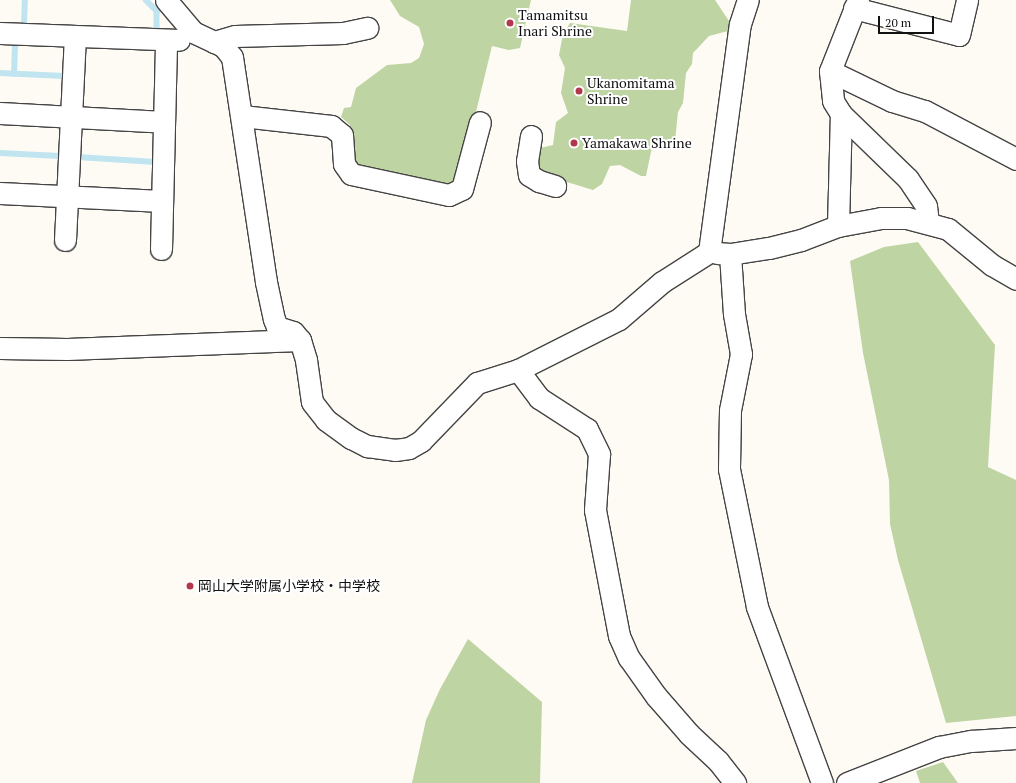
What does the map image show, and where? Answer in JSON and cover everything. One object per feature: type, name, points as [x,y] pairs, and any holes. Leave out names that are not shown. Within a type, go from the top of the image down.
[{"type":"street","points":[[166,0],[193,32],[211,41],[231,54],[242,116],[258,235],[274,319],[278,327],[293,332],[300,340],[306,360],[310,396],[315,409],[326,420],[351,438],[367,446],[381,450],[402,450],[415,445],[471,387],[518,370],[619,319],[662,282],[709,252],[730,254],[801,240],[838,226],[881,218],[907,218],[928,222],[948,229],[992,265],[1016,279]]},
{"type":"street","points":[[709,252],[740,24],[748,0]]},
{"type":"street","points":[[928,222],[926,206],[908,179],[841,114],[833,102],[830,71],[856,4],[959,35],[967,0]]},
{"type":"street","points":[[0,33],[211,41],[235,36],[343,33],[367,28]]},
{"type":"street","points":[[65,240],[75,36]]},
{"type":"street","points":[[161,249],[166,40]]},
{"type":"street","points":[[830,71],[892,100],[925,111],[1016,158]]},
{"type":"street","points":[[0,113],[164,122]]},
{"type":"street","points":[[838,226],[841,114]]},
{"type":"street","points":[[242,116],[331,126],[342,135],[344,164],[351,174],[449,195],[458,193],[462,189],[480,122]]},
{"type":"street","points":[[532,136],[527,161],[529,175],[539,181],[555,186]]},
{"type":"street","points":[[0,193],[162,201]]},
{"type":"street","points":[[730,254],[734,314],[741,354],[730,410],[729,470],[757,607],[822,783]]},
{"type":"street","points":[[0,348],[68,349],[300,340]]},
{"type":"street","points":[[518,370],[540,398],[587,428],[599,454],[595,510],[619,636],[629,658],[656,696],[689,734],[718,760],[735,783]]},
{"type":"street","points":[[847,783],[939,747],[971,741],[1016,738]]},
{"type":"green space","points":[[390,0],[531,0],[520,48],[509,50],[492,46],[475,116],[455,183],[445,187],[358,171],[353,160],[355,151],[350,125],[341,117],[344,108],[351,107],[356,88],[387,65],[411,63],[419,58],[424,44],[419,27],[400,16]]},
{"type":"green space","points":[[631,0],[715,0],[729,21],[728,31],[709,36],[693,53],[692,64],[686,73],[683,103],[678,112],[675,141],[666,147],[652,147],[646,176],[641,176],[620,165],[610,166],[602,184],[593,190],[544,175],[537,164],[540,148],[553,145],[556,122],[568,113],[561,93],[565,68],[559,55],[563,34],[570,23],[627,31]]},
{"type":"green space","points":[[918,242],[995,345],[988,467],[1016,480],[1016,716],[946,723],[898,560],[890,524],[889,480],[863,353],[850,261],[884,247]]},
{"type":"green space","points":[[468,639],[542,702],[540,783],[412,783],[426,720],[440,689]]},
{"type":"green space","points":[[943,762],[958,783],[920,783],[916,771]]},
{"type":"waterway","points":[[24,25],[25,0]]},
{"type":"waterway","points":[[146,0],[157,11],[157,31]]},
{"type":"waterway","points":[[14,74],[15,44]]},
{"type":"waterway","points":[[0,73],[64,76]]},
{"type":"waterway","points":[[0,153],[60,156]]},
{"type":"waterway","points":[[78,157],[155,162]]},
{"type":"place","name":"Tamamitsu Inari Shrine","points":[[510,23]]},
{"type":"place","name":"Ukanomitama Shrine","points":[[579,91]]},
{"type":"place","name":"Yamakawa Shrine","points":[[574,143]]},
{"type":"place","name":"岡山大学附属小学校・中学校","points":[[190,586]]}]
